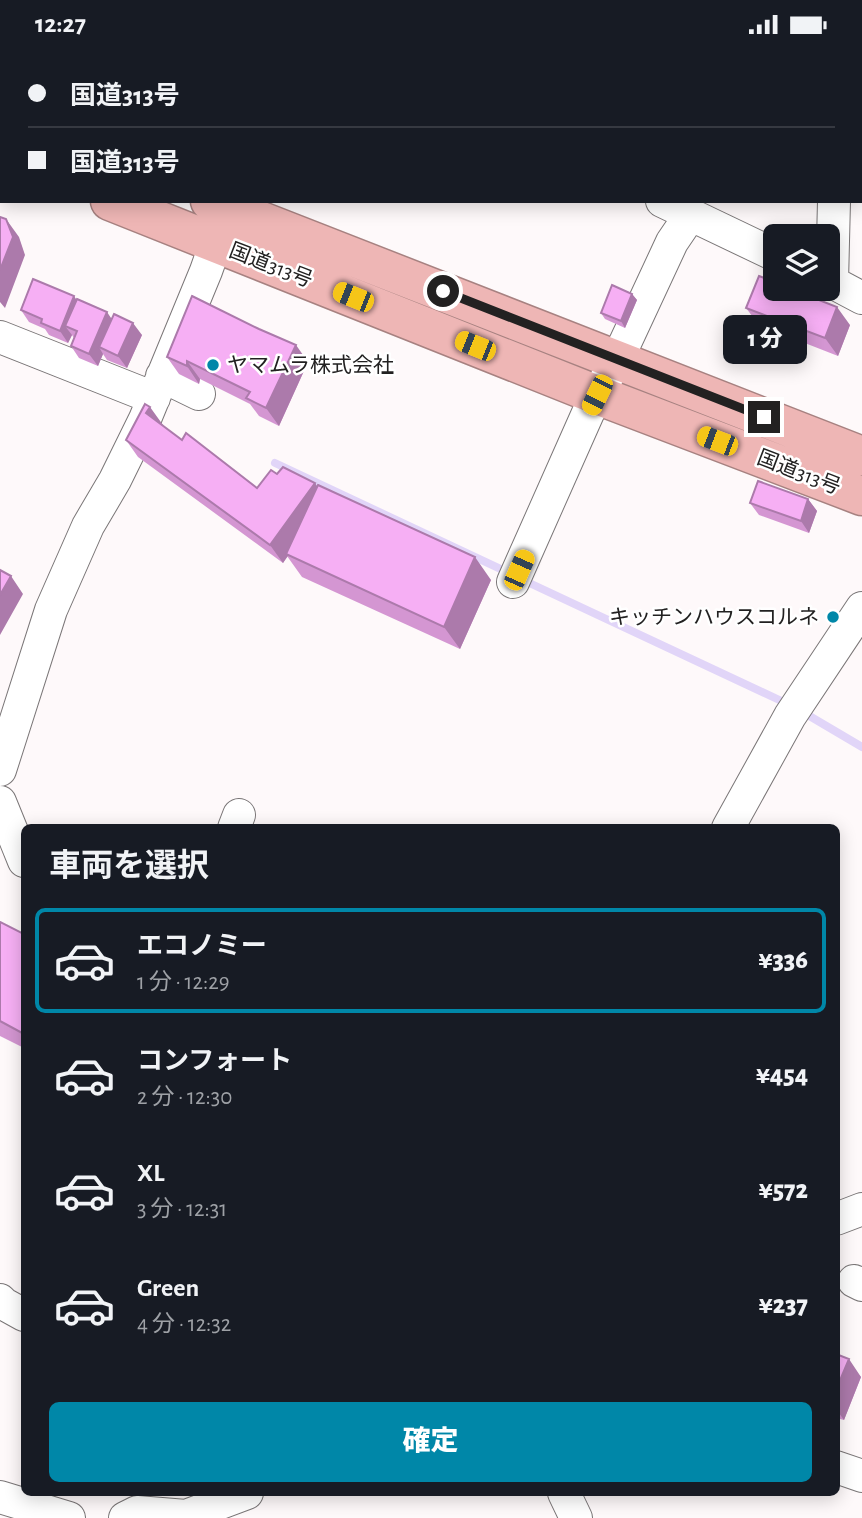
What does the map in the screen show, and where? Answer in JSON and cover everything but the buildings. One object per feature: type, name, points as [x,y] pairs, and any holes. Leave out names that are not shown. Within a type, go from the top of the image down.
[{"type":"highway","name":"国道313号","points":[[115,203],[597,395],[862,496]]},
{"type":"highway","name":"国道313号","points":[[223,204],[862,456]]},
{"type":"street","points":[[666,203],[763,249]]},
{"type":"street","points":[[833,224],[834,203]]},
{"type":"street","points":[[0,770],[51,610],[88,526],[115,480],[158,387],[216,244],[223,204]]},
{"type":"street","points":[[516,576],[597,395],[625,343],[672,242],[691,214]]},
{"type":"street","points":[[840,286],[862,298]]},
{"type":"street","points":[[0,337],[158,387],[199,394]]},
{"type":"street","points":[[731,824],[795,708],[862,608]]},
{"type":"street","points":[[0,802],[21,854]]},
{"type":"street","points":[[840,1217],[862,1209]]},
{"type":"street","points":[[0,1300],[21,1313]]},
{"type":"street","points":[[840,1468],[862,1476]]},
{"type":"street","points":[[114,1518],[125,1496]]},
{"type":"street","points":[[125,1518],[136,1512],[186,1516],[239,1496]]},
{"type":"street","points":[[565,1496],[576,1518]]},
{"type":"street","points":[[0,1497],[69,1518]]},
{"type":"waterway","points":[[275,463],[511,574]]},
{"type":"waterway","points":[[523,580],[790,705]]},
{"type":"waterway","points":[[801,711],[862,747]]},
{"type":"place","name":"ヤマムラ株式会社","points":[[213,365]]},
{"type":"place","name":"キッチンハウスコルネ","points":[[833,617]]},
{"type":"route","points":[[443,291],[764,417]]}]
